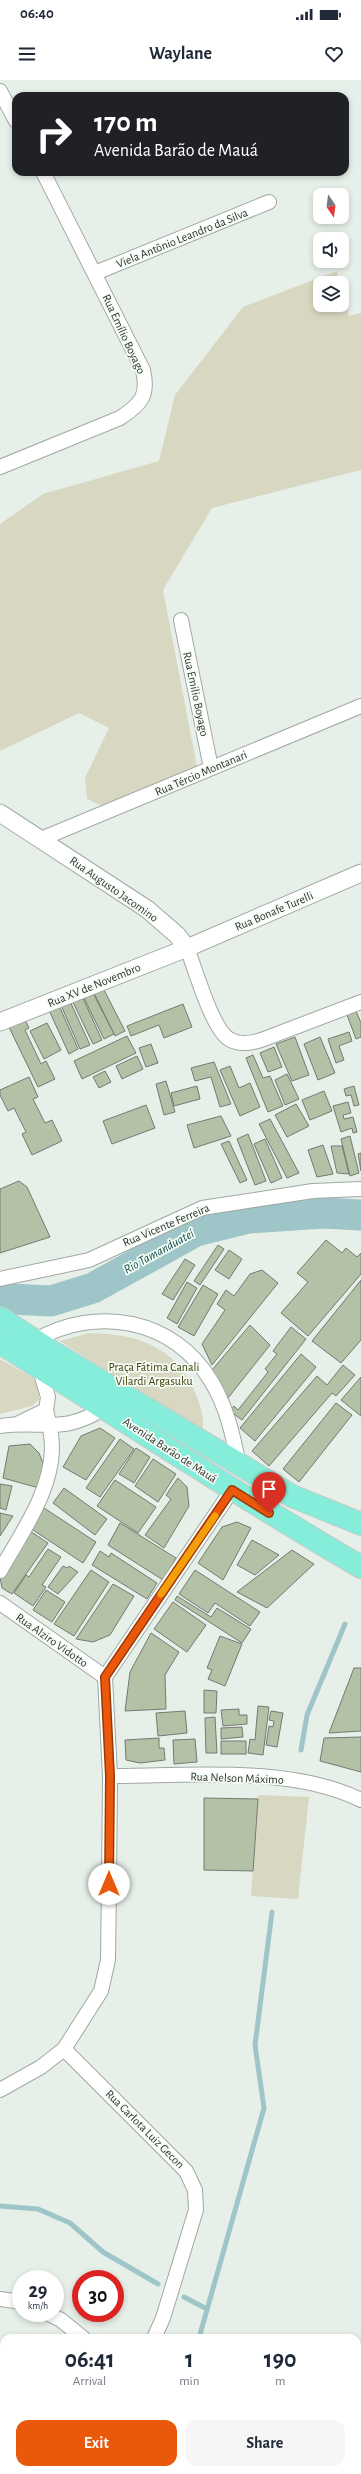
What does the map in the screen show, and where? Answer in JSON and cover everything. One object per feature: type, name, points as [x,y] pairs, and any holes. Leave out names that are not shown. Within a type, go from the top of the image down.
[{"type":"main road","name":"Avenida Barão de Mauá","points":[[0,1318],[54,1353],[238,1465],[292,1496],[361,1524]]},
{"type":"main road","name":"Avenida Barão de Mauá","points":[[0,1343],[232,1490],[361,1567]]},
{"type":"street","points":[[0,91],[12,114]]},
{"type":"street","name":"Rua Emílio Boyago","points":[[0,467],[120,418],[135,408],[142,398],[146,383],[143,370],[45,176]]},
{"type":"street","name":"Viela Antônio Leandro da Silva","points":[[94,273],[269,202]]},
{"type":"street","name":"Rua Emilio Boyago","points":[[180,620],[211,768]]},
{"type":"street","name":"Rua Tércio Montanari","points":[[41,839],[361,706]]},
{"type":"street","name":"Rua Augusto Jacomino","points":[[0,813],[147,909],[177,935],[187,948],[214,1020],[222,1032],[236,1042],[248,1044],[264,1040],[361,1002]]},
{"type":"street","name":"Rua Bonafe Turelli","points":[[187,948],[361,873]]},
{"type":"street","name":"Rua XV de Novembro","points":[[0,1022],[187,948]]},
{"type":"street","name":"Rua Vicente Ferreira","points":[[0,1280],[90,1260],[202,1208],[312,1191],[361,1190]]},
{"type":"street","points":[[0,1570],[30,1518],[47,1477],[52,1448],[50,1427],[46,1410],[48,1397],[34,1352],[36,1340],[61,1328],[100,1320],[127,1321],[151,1329],[187,1352],[211,1381],[224,1408],[238,1465]]},
{"type":"street","points":[[0,1426],[17,1424],[50,1427],[88,1419],[104,1408]]},
{"type":"street","points":[[17,1424],[46,1410]]},
{"type":"street","points":[[0,2090],[41,2067],[64,2049],[101,1991],[108,1960],[110,1776],[105,1677],[232,1490]]},
{"type":"street","name":"Rua Alziro Vidotto","points":[[0,1603],[105,1677]]},
{"type":"street","name":"Rua Nelson Máximo","points":[[110,1776],[243,1776],[302,1780],[346,1793],[361,1800]]},
{"type":"street","name":"Rua Carlota Luiz Gecon","points":[[64,2049],[186,2171],[195,2190],[196,2210],[163,2318],[156,2334]]},
{"type":"street","points":[[0,2299],[12,2301]]},
{"type":"street","points":[[63,2322],[78,2334]]},
{"type":"green space","points":[[337,271],[338,276],[324,276]]},
{"type":"green space","points":[[313,280],[313,312],[348,312],[349,316],[361,313],[361,470],[212,508],[163,590],[197,767],[109,809],[87,799],[85,778],[109,728],[79,713],[0,751],[0,524],[43,494],[159,461],[175,395],[243,307]]},
{"type":"green space","name":"Praça Fátima Canali Vilardi Argasuku","points":[[89,1333],[122,1336],[151,1345],[164,1352],[175,1362],[194,1390],[199,1401],[203,1417],[202,1434],[60,1341]]},
{"type":"green space","points":[[0,1359],[39,1381],[39,1400],[32,1406],[0,1414]]},
{"type":"green space","points":[[258,1795],[309,1797],[298,1899],[251,1896]]},
{"type":"building","points":[[102,986],[125,1031],[115,1036],[93,991]]},
{"type":"building","points":[[91,989],[114,1034],[104,1039],[82,994]]},
{"type":"building","points":[[81,994],[102,1040],[93,1044],[71,998]]},
{"type":"building","points":[[69,999],[90,1045],[80,1049],[60,1003]]},
{"type":"building","points":[[58,1003],[78,1049],[69,1054],[48,1008]]},
{"type":"building","points":[[183,1004],[192,1027],[164,1038],[159,1025],[131,1036],[127,1026]]},
{"type":"building","points":[[356,1011],[361,1023],[361,1037],[356,1039],[347,1015]]},
{"type":"building","points":[[23,1016],[29,1028],[25,1030],[41,1064],[46,1061],[55,1079],[38,1087],[7,1023]]},
{"type":"building","points":[[47,1023],[61,1050],[44,1059],[30,1031]]},
{"type":"building","points":[[349,1032],[352,1041],[339,1046],[344,1060],[336,1063],[328,1039]]},
{"type":"building","points":[[127,1036],[136,1053],[82,1079],[74,1061]]},
{"type":"building","points":[[295,1037],[309,1075],[292,1081],[276,1044]]},
{"type":"building","points":[[320,1037],[335,1073],[318,1080],[304,1044]]},
{"type":"building","points":[[151,1044],[158,1063],[146,1067],[139,1048]]},
{"type":"building","points":[[274,1047],[282,1067],[268,1072],[260,1053]]},
{"type":"building","points":[[253,1055],[263,1078],[270,1076],[283,1106],[268,1112],[246,1058]]},
{"type":"building","points":[[137,1056],[143,1069],[122,1079],[116,1066]]},
{"type":"building","points":[[214,1062],[231,1104],[220,1107],[211,1077],[195,1081],[191,1068]]},
{"type":"building","points":[[230,1066],[239,1088],[250,1083],[260,1107],[240,1116],[220,1070]]},
{"type":"building","points":[[105,1071],[111,1082],[99,1088],[93,1077]]},
{"type":"building","points":[[287,1074],[299,1099],[285,1105],[275,1080]]},
{"type":"building","points":[[29,1077],[38,1097],[33,1099],[45,1123],[52,1120],[62,1141],[32,1155],[22,1134],[26,1132],[14,1108],[8,1111],[0,1095],[0,1090]]},
{"type":"building","points":[[166,1081],[175,1112],[164,1115],[156,1084]]},
{"type":"building","points":[[197,1086],[200,1099],[174,1106],[171,1093]]},
{"type":"building","points":[[354,1086],[359,1105],[354,1106],[351,1095],[346,1096],[344,1089]]},
{"type":"building","points":[[324,1091],[332,1111],[310,1120],[302,1100]]},
{"type":"building","points":[[348,1102],[351,1113],[343,1115],[344,1119],[353,1117],[357,1132],[353,1133],[352,1128],[341,1132],[333,1106]]},
{"type":"building","points":[[296,1104],[309,1126],[287,1137],[275,1115]]},
{"type":"building","points":[[146,1105],[155,1128],[112,1144],[103,1121]]},
{"type":"building","points":[[221,1116],[231,1136],[194,1148],[187,1125]]},
{"type":"building","points":[[270,1119],[299,1173],[287,1178],[259,1124]]},
{"type":"building","points":[[248,1134],[266,1181],[255,1185],[237,1139]]},
{"type":"building","points":[[350,1136],[359,1173],[350,1176],[341,1139]]},
{"type":"building","points":[[265,1139],[282,1178],[271,1183],[254,1144]]},
{"type":"building","points":[[229,1141],[247,1180],[240,1183],[221,1144]]},
{"type":"building","points":[[323,1145],[333,1174],[317,1177],[308,1150]]},
{"type":"building","points":[[331,1146],[342,1146],[349,1174],[337,1173]]},
{"type":"building","points":[[361,1153],[361,1171],[358,1154]]},
{"type":"building","points":[[19,1181],[27,1187],[50,1237],[0,1253],[0,1189]]},
{"type":"building","points":[[326,1240],[342,1253],[346,1248],[357,1257],[361,1253],[361,1274],[308,1336],[281,1313],[308,1282],[297,1273]]},
{"type":"building","points":[[218,1245],[224,1249],[200,1285],[194,1281]]},
{"type":"building","points":[[229,1250],[242,1259],[229,1279],[215,1270]]},
{"type":"building","points":[[185,1259],[195,1265],[173,1300],[162,1294]]},
{"type":"building","points":[[262,1270],[278,1283],[212,1365],[202,1344],[225,1310],[217,1304],[226,1290],[234,1296],[250,1274]]},
{"type":"building","points":[[361,1280],[361,1340],[341,1363],[312,1341]]},
{"type":"building","points":[[187,1282],[197,1288],[177,1324],[167,1318]]},
{"type":"building","points":[[203,1285],[218,1294],[194,1336],[178,1327]]},
{"type":"building","points":[[250,1325],[270,1345],[228,1398],[212,1370]]},
{"type":"building","points":[[291,1327],[306,1339],[242,1420],[230,1411],[234,1406],[238,1410],[268,1372],[265,1369],[277,1354],[273,1351]]},
{"type":"building","points":[[301,1354],[316,1367],[255,1441],[240,1428]]},
{"type":"building","points":[[343,1365],[355,1375],[336,1396],[332,1393],[269,1466],[252,1451],[317,1376],[327,1385]]},
{"type":"building","points":[[361,1377],[361,1416],[341,1400]]},
{"type":"building","points":[[336,1403],[352,1415],[299,1482],[283,1469]]},
{"type":"building","points":[[100,1428],[115,1438],[86,1480],[63,1467],[81,1436]]},
{"type":"building","points":[[120,1439],[134,1449],[100,1497],[86,1488]]},
{"type":"building","points":[[30,1444],[39,1453],[46,1471],[39,1488],[3,1478],[9,1446]]},
{"type":"building","points":[[136,1448],[150,1457],[134,1483],[119,1474]]},
{"type":"building","points":[[153,1459],[176,1474],[158,1502],[135,1486]]},
{"type":"building","points":[[178,1478],[187,1487],[189,1506],[164,1548],[145,1535],[171,1499],[166,1495]]},
{"type":"building","points":[[115,1480],[156,1507],[138,1533],[97,1506]]},
{"type":"building","points":[[0,1484],[12,1486],[6,1510],[0,1508]]},
{"type":"building","points":[[64,1488],[107,1519],[95,1535],[53,1503]]},
{"type":"building","points":[[44,1508],[96,1542],[83,1563],[30,1528]]},
{"type":"building","points":[[0,1513],[13,1516],[0,1536]]},
{"type":"building","points":[[237,1522],[251,1528],[223,1580],[198,1563],[222,1527]]},
{"type":"building","points":[[120,1523],[176,1558],[163,1580],[108,1545]]},
{"type":"building","points":[[27,1529],[48,1543],[12,1594],[2,1588],[0,1577]]},
{"type":"building","points":[[252,1540],[279,1555],[255,1575],[237,1565]]},
{"type":"building","points":[[48,1549],[61,1557],[42,1585],[46,1587],[33,1606],[14,1593],[26,1575],[29,1577]]},
{"type":"building","points":[[292,1550],[314,1564],[267,1608],[237,1592]]},
{"type":"building","points":[[100,1551],[109,1557],[111,1553],[157,1583],[147,1599],[92,1565]]},
{"type":"building","points":[[63,1566],[67,1568],[69,1566],[78,1572],[58,1594],[48,1587]]},
{"type":"building","points":[[91,1570],[109,1582],[74,1636],[54,1624]]},
{"type":"building","points":[[195,1570],[260,1612],[250,1626],[215,1603],[208,1613],[179,1594]]},
{"type":"building","points":[[113,1584],[134,1596],[110,1635],[93,1642],[76,1639]]},
{"type":"building","points":[[46,1590],[65,1602],[52,1622],[33,1610]]},
{"type":"building","points":[[177,1596],[211,1617],[217,1608],[251,1629],[242,1643],[175,1600]]},
{"type":"building","points":[[173,1602],[206,1625],[187,1652],[154,1629]]},
{"type":"building","points":[[151,1633],[179,1652],[165,1675],[166,1709],[125,1711],[130,1672]]},
{"type":"building","points":[[220,1636],[242,1644],[225,1686],[208,1679],[212,1670],[207,1668]]},
{"type":"building","points":[[354,1668],[361,1668],[361,1731],[329,1733]]},
{"type":"building","points":[[204,1690],[217,1691],[216,1713],[204,1713]]},
{"type":"building","points":[[258,1706],[269,1707],[263,1755],[248,1753],[250,1739],[255,1740]]},
{"type":"building","points":[[239,1709],[239,1715],[247,1715],[247,1724],[223,1726],[221,1710]]},
{"type":"building","points":[[185,1711],[187,1733],[158,1736],[156,1713]]},
{"type":"building","points":[[271,1711],[283,1713],[277,1747],[266,1745],[269,1726],[273,1727],[274,1721],[269,1720]]},
{"type":"building","points":[[215,1717],[217,1753],[206,1753],[205,1718]]},
{"type":"building","points":[[242,1727],[243,1737],[221,1739],[221,1728]]},
{"type":"building","points":[[361,1737],[361,1772],[320,1761],[324,1738]]},
{"type":"building","points":[[159,1738],[159,1748],[164,1748],[165,1760],[140,1763],[126,1760],[125,1740]]},
{"type":"building","points":[[195,1739],[197,1762],[174,1764],[173,1740]]},
{"type":"building","points":[[221,1741],[246,1741],[246,1754],[221,1754]]},
{"type":"building","points":[[204,1798],[258,1799],[253,1871],[204,1870]]},
{"type":"waterway","name":"Rio Tamanduateí","points":[[9,1299],[51,1301],[93,1288],[196,1231],[249,1218],[323,1213],[361,1215]]},
{"type":"waterway","points":[[301,1750],[307,1715],[345,1624]]},
{"type":"waterway","points":[[200,2334],[264,2108],[255,2045],[272,1912]]},
{"type":"waterway","points":[[0,2206],[38,2209],[70,2223],[103,2252],[158,2284]]},
{"type":"waterway","points":[[184,2297],[207,2309]]},
{"type":"slow traffic","points":[[161,1594],[215,1516]]},
{"type":"route","points":[[109,1884],[110,1776],[105,1677],[232,1490],[269,1513]]}]
